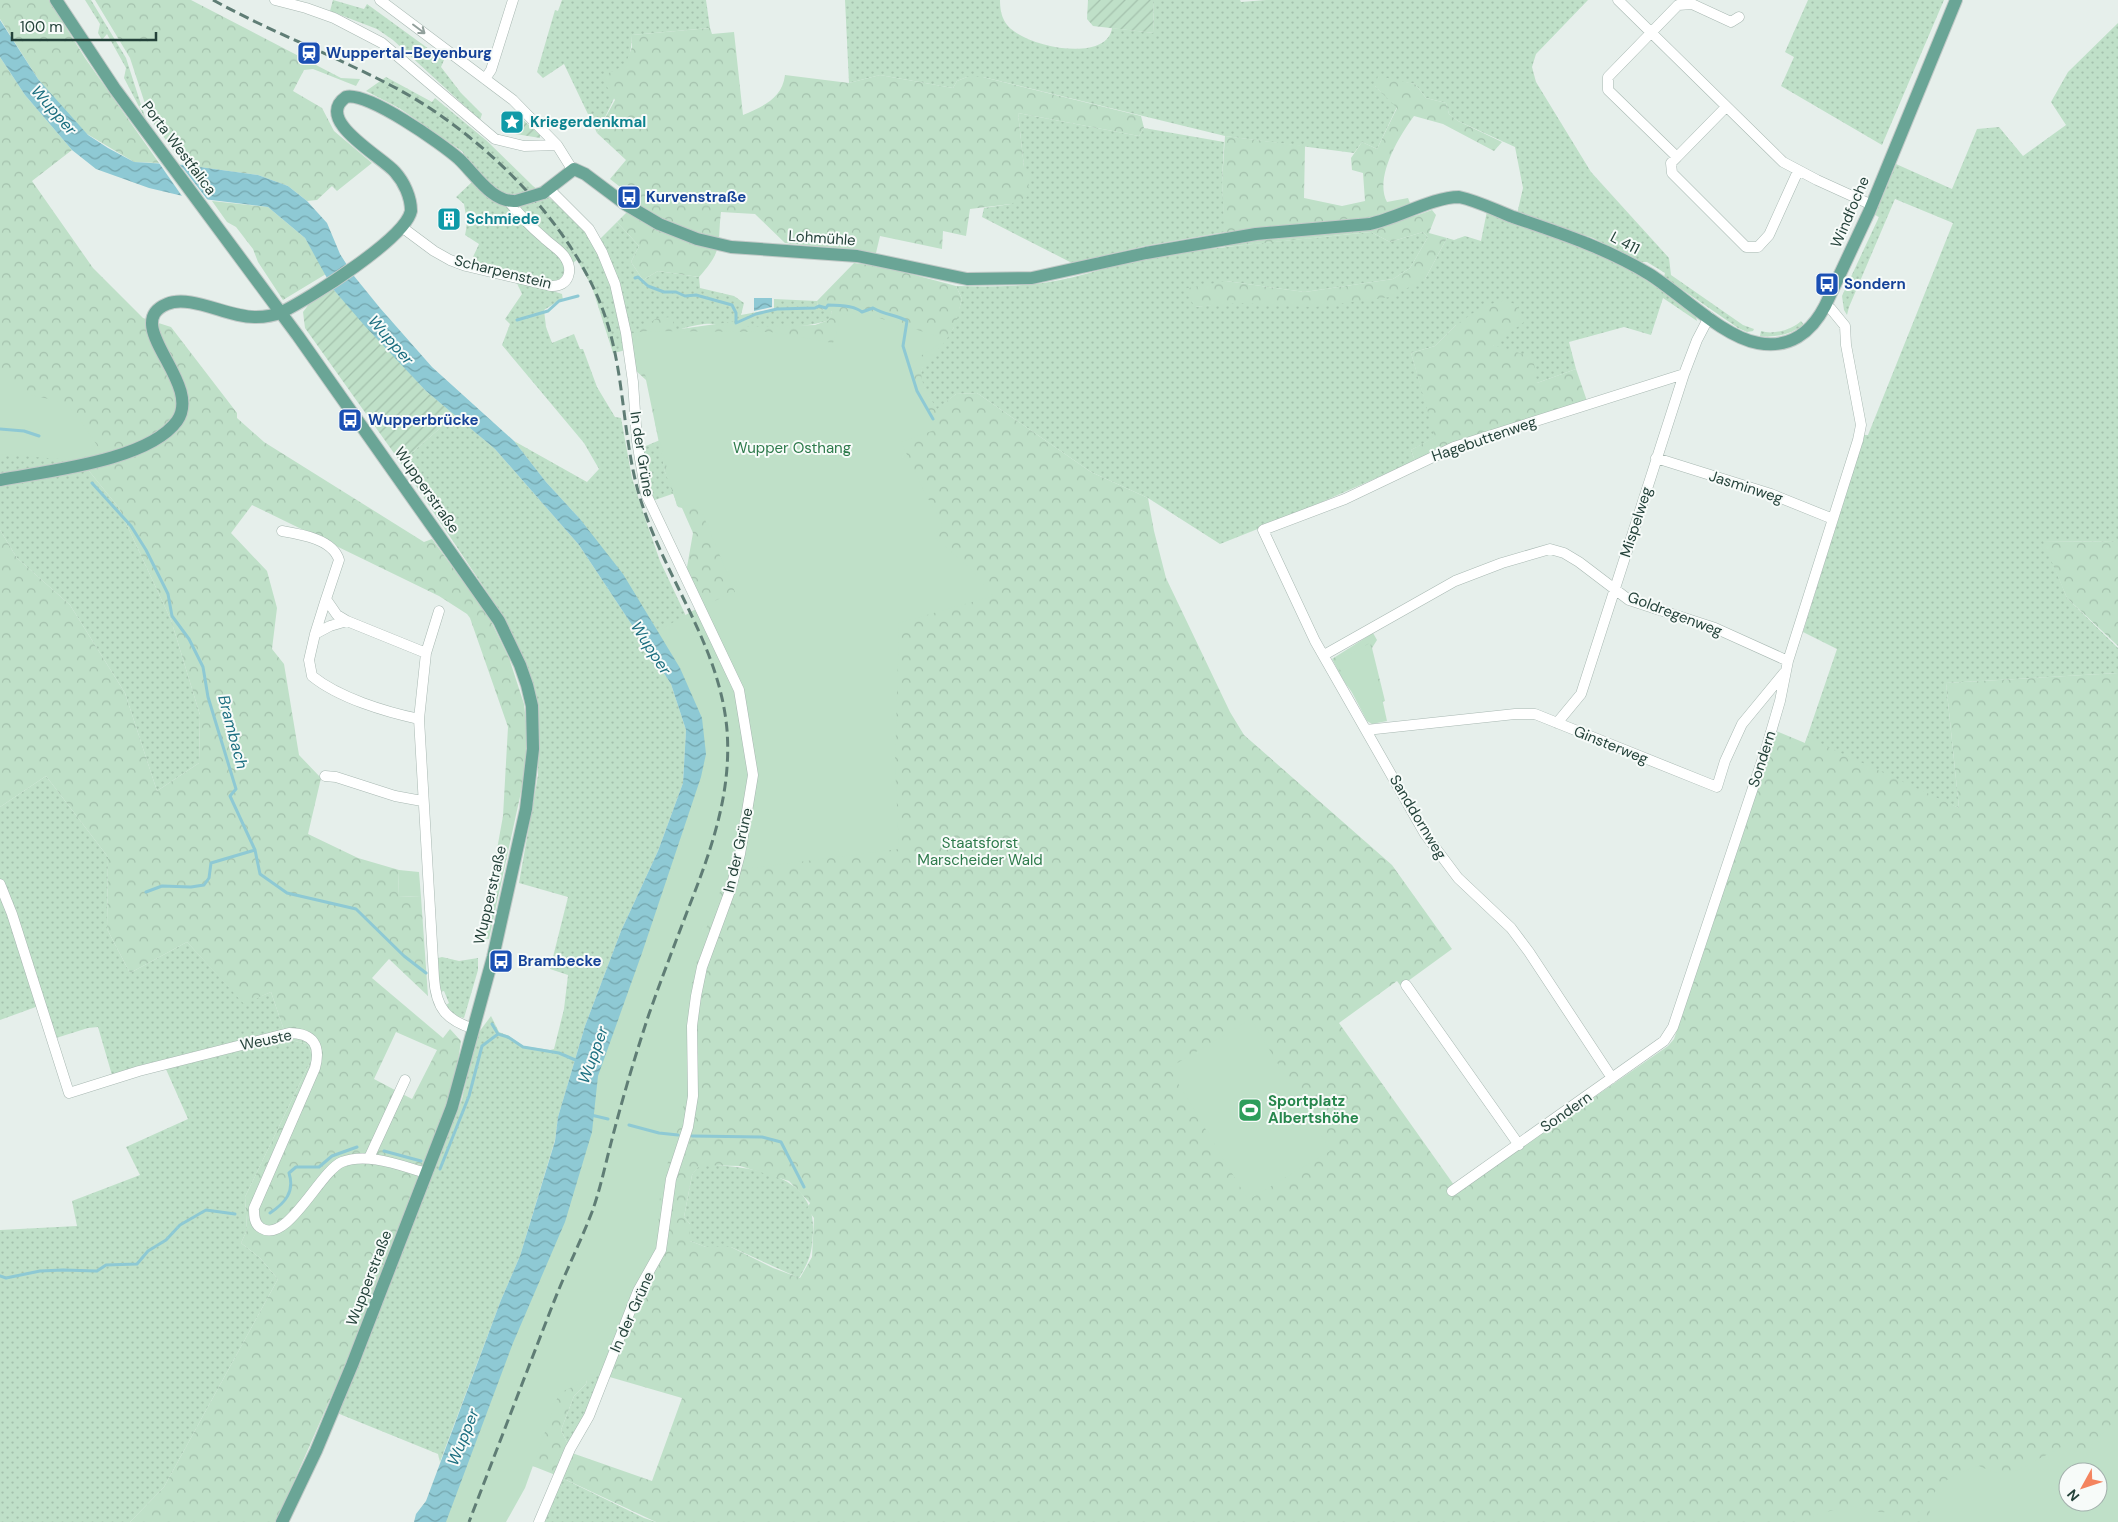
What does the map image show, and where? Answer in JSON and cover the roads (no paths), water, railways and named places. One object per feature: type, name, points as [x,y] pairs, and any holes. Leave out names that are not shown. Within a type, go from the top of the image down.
[{"type":"main road","name":"Porta Westfalica","points":[[56,0],[90,54],[280,313]]},
{"type":"main road","name":"Windfoche","points":[[1709,317],[1743,339],[1764,344],[1779,344],[1793,340],[1807,331],[1818,319],[1872,205],[1956,0]]},
{"type":"main road","points":[[0,480],[54,472],[110,459],[151,441],[173,426],[182,413],[183,396],[155,338],[152,325],[154,315],[166,305],[180,302],[228,314],[257,318],[280,313],[352,268],[403,228],[411,211],[405,188],[390,167],[341,125],[336,111],[339,104],[346,97],[360,97],[398,117],[448,151],[493,193],[513,201],[546,191],[572,169]]},
{"type":"main road","name":"Lohmühle","points":[[572,169],[585,174],[626,204],[674,230],[697,239],[731,247],[857,256],[967,279]]},
{"type":"main road","name":"L 411","points":[[967,279],[1039,277],[1146,253],[1256,234],[1370,224],[1412,211],[1439,200],[1459,197],[1613,254],[1650,275],[1709,317]]},
{"type":"main road","name":"Wupperstraße","points":[[280,313],[499,621],[516,656],[527,685],[533,731],[527,801],[511,880],[474,1030],[452,1107],[334,1410],[282,1522]]},
{"type":"street","points":[[275,0],[334,18],[382,42],[495,139],[524,146],[557,145]]},
{"type":"street","points":[[380,0],[513,100],[557,145],[572,169]]},
{"type":"street","points":[[485,79],[491,70],[513,0]]},
{"type":"street","points":[[1618,0],[1769,149],[1798,171],[1872,205]]},
{"type":"street","points":[[1677,157],[1608,90],[1608,77],[1650,32],[1674,9],[1683,4],[1692,4],[1731,22],[1739,17]]},
{"type":"street","points":[[1726,107],[1672,163],[1672,174],[1746,247],[1758,247],[1769,235],[1798,171]]},
{"type":"street","name":"In der Grüne","points":[[539,1522],[570,1449],[590,1416],[638,1291],[661,1250],[671,1179],[688,1127],[693,1096],[692,1026],[696,996],[702,967],[735,871],[753,775],[738,690],[646,494],[637,441],[633,382],[626,333],[615,284],[602,252],[589,229],[546,191]]},
{"type":"street","name":"Scharpenstein","points":[[403,228],[434,251],[466,266],[551,286],[562,285],[565,283],[568,273],[565,257],[519,215],[513,201]]},
{"type":"street","name":"Sondern","points":[[1452,1191],[1664,1042],[1673,1027],[1766,749],[1787,666],[1858,440],[1861,425],[1846,344],[1845,326],[1831,309],[1825,306]]},
{"type":"street","name":"Mispelweg","points":[[1557,723],[1581,694],[1684,374],[1697,340],[1709,317]]},
{"type":"street","name":"Hagebuttenweg","points":[[1262,530],[1344,499],[1454,447],[1684,374]]},
{"type":"street","name":"Jasminweg","points":[[1656,458],[1771,494],[1833,520]]},
{"type":"street","name":"Sanddornweg","points":[[1262,530],[1324,655],[1441,857],[1458,878],[1511,928],[1530,952],[1612,1078]]},
{"type":"street","points":[[282,531],[300,534],[329,546],[337,554],[339,560],[315,634],[309,667],[312,676],[320,682],[382,709],[419,719]]},
{"type":"street","name":"Goldregenweg","points":[[1324,655],[1455,582],[1502,563],[1550,549],[1564,554],[1629,600],[1715,628],[1787,666]]},
{"type":"street","points":[[326,599],[336,615],[346,621],[426,653]]},
{"type":"street","points":[[439,611],[426,653],[419,719],[422,801],[434,983],[437,1000],[449,1017],[459,1024],[474,1030]]},
{"type":"street","points":[[315,634],[346,621]]},
{"type":"street","name":"Ginsterweg","points":[[1366,730],[1515,714],[1535,714],[1717,787],[1725,761],[1742,724],[1787,666]]},
{"type":"street","points":[[325,776],[336,777],[394,796],[422,801]]},
{"type":"street","name":"Weuste","points":[[0,884],[12,914],[69,1092],[139,1071],[289,1034],[299,1033],[315,1044],[318,1055],[311,1080],[254,1208],[256,1223],[261,1228],[268,1231],[277,1229],[293,1217],[331,1170],[341,1162],[369,1158],[427,1173]]},
{"type":"street","points":[[1406,985],[1519,1145]]},
{"type":"street","points":[[369,1158],[404,1080]]},
{"type":"water","name":"Wupper","points":[[0,20],[38,79],[88,135],[108,148],[134,162],[185,165],[258,175],[288,186],[307,201],[327,223],[340,254],[354,276],[380,308],[432,367],[514,441],[546,482],[580,519],[623,574],[680,668],[702,718],[706,754],[701,777],[642,953],[598,1076],[592,1132],[565,1222],[513,1343],[446,1522],[414,1522],[416,1514],[426,1501],[501,1300],[520,1256],[555,1141],[558,1117],[585,1026],[621,931],[658,851],[683,783],[686,730],[671,684],[579,545],[495,449],[426,391],[364,325],[333,289],[305,238],[268,207],[187,197],[149,188],[96,169],[72,150],[25,95],[0,57]]},
{"type":"water","points":[[754,298],[772,298],[772,307],[754,311]]},
{"type":"waterway","points":[[635,278],[638,277],[648,286],[664,292],[676,292],[685,296],[696,295],[732,305],[736,313],[736,323],[756,314],[777,309],[815,308],[819,306],[826,308],[828,305],[851,307],[862,312],[873,308],[903,319],[907,321],[903,346],[917,391],[933,419]]},
{"type":"waterway","points":[[517,320],[548,311],[559,301],[578,296]]},
{"type":"waterway","name":"Brambecke","points":[[0,429],[24,431],[39,436]]},
{"type":"waterway","name":"Brambach","points":[[92,483],[131,526],[146,550],[168,594],[172,616],[189,639],[203,667],[208,697],[236,789],[230,796],[255,850],[260,874],[287,893],[356,909],[404,956],[426,973]]},
{"type":"waterway","points":[[146,892],[162,886],[191,887],[204,885],[209,878],[211,863],[255,850]]},
{"type":"waterway","name":"Brambach","points":[[492,1024],[498,1034],[508,1037],[523,1047],[559,1053],[580,1062]]},
{"type":"waterway","points":[[440,1169],[469,1096],[482,1046],[498,1034]]},
{"type":"waterway","points":[[591,1115],[608,1119]]},
{"type":"waterway","points":[[629,1125],[659,1133],[678,1135]]},
{"type":"waterway","points":[[692,1136],[762,1137],[781,1142],[804,1187]]},
{"type":"waterway","points":[[270,1213],[284,1201],[290,1191],[291,1180],[289,1173],[296,1167],[319,1167],[332,1156],[357,1147]]},
{"type":"waterway","points":[[384,1151],[421,1161]]},
{"type":"waterway","points":[[0,1276],[6,1278],[40,1271],[97,1271],[106,1265],[137,1264],[148,1251],[166,1240],[180,1225],[206,1210],[235,1214]]},
{"type":"railway","points":[[213,0],[257,23],[370,75],[425,105],[490,154],[548,215],[572,249],[591,284],[606,319],[617,365],[631,458],[642,504],[665,560],[704,642],[722,700],[727,730],[728,754],[723,801],[711,846],[644,1030],[624,1094],[592,1212],[553,1304],[469,1522]]},
{"type":"place","name":"Wuppertal-Beyenburg","points":[[309,53]]},
{"type":"place","name":"Kriegerdenkmal","points":[[512,122]]},
{"type":"place","name":"Kurvenstraße","points":[[629,197]]},
{"type":"place","name":"Schmiede","points":[[449,219]]},
{"type":"place","name":"Sondern","points":[[1827,284]]},
{"type":"place","name":"Wupperbrücke","points":[[350,420]]},
{"type":"place","name":"Brambecke","points":[[501,961]]},
{"type":"place","name":"Sportplatz Albertshöhe","points":[[1250,1110]]},
{"type":"park label","name":"Wupper Osthang","points":[[792,448]]},
{"type":"park label","name":"Staatsforst Marscheider Wald","points":[[980,852]]}]
